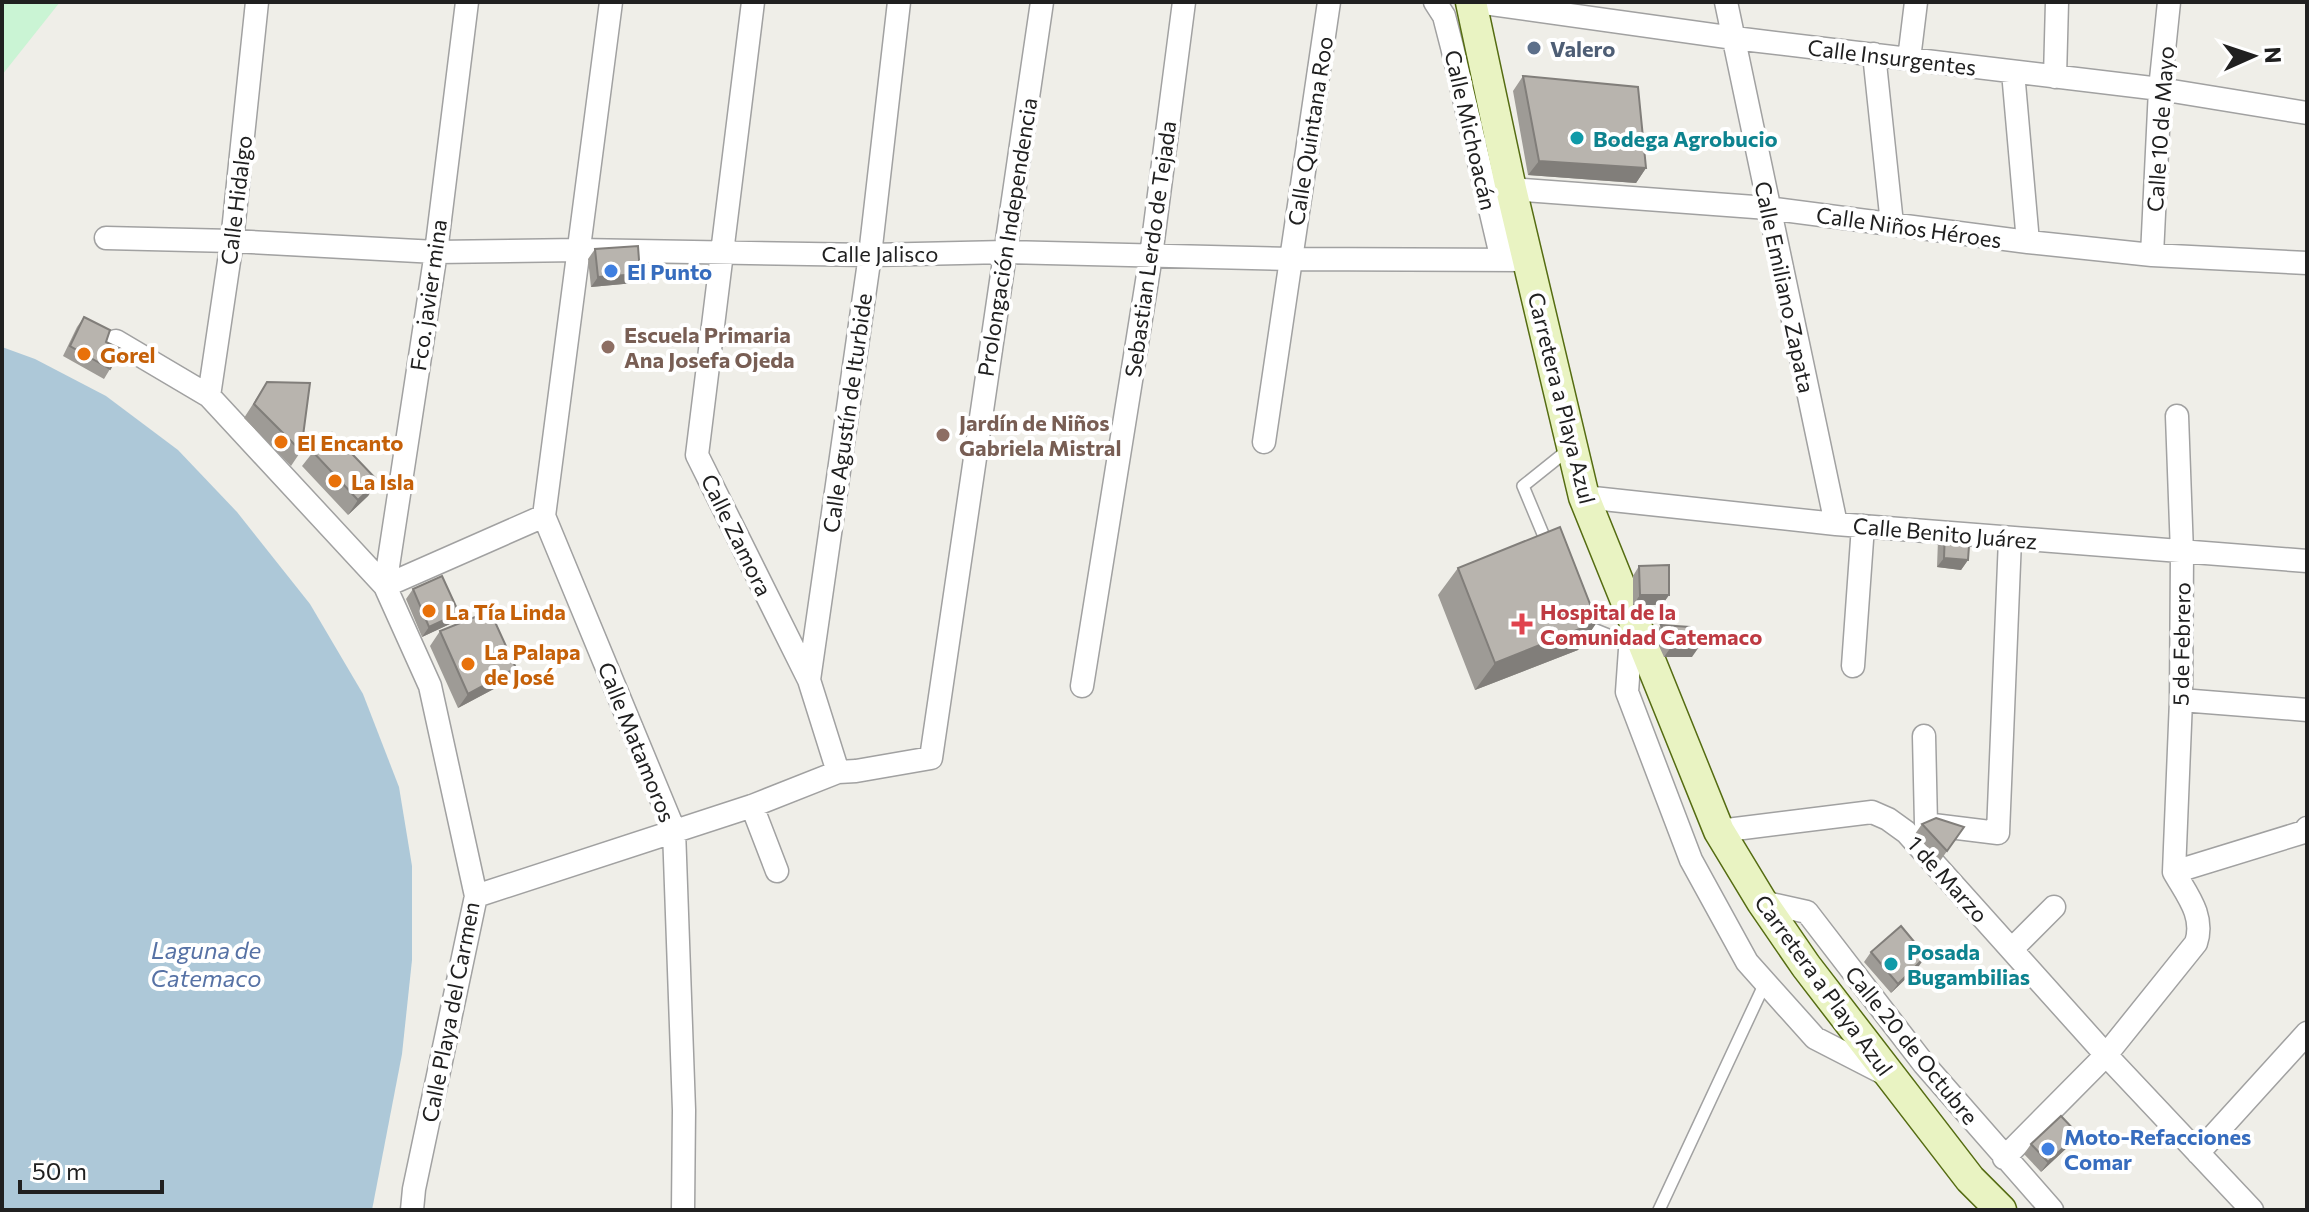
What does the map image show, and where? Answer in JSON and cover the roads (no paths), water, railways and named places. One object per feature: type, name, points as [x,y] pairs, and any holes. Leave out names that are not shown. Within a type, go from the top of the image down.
[{"type":"main road","name":"Carretera a Playa Azul","points":[[1474,2],[1511,189],[1515,260],[1572,447],[1584,497],[1635,635],[1719,831],[1806,966],[1970,1179],[2001,1210]]},
{"type":"street","name":"Calle Hidalgo","points":[[209,396],[232,241],[257,2]]},
{"type":"street","name":"Fco. javier mina","points":[[385,586],[436,252],[467,2]]},
{"type":"street","name":"Calle Matamoros","points":[[611,2],[544,516],[674,830],[684,1110],[683,1210]]},
{"type":"street","name":"Calle Zamora","points":[[753,2],[697,455],[809,680],[838,772]]},
{"type":"street","name":"Calle Agustín de Iturbide","points":[[809,680],[870,255],[899,2]]},
{"type":"street","name":"Prolongación Independencia","points":[[838,772],[931,758],[1042,2]]},
{"type":"street","name":"Sebastian Lerdo de Tejada","points":[[1082,686],[1151,256],[1184,2]]},
{"type":"street","name":"Calle Quintana Roo","points":[[1264,442],[1329,2]]},
{"type":"street","name":"Calle Michoacán","points":[[1435,2],[1444,16],[1515,260]]},
{"type":"street","name":"Calle Insurgentes","points":[[1474,2],[1734,38],[2160,89],[2307,113]]},
{"type":"street","name":"Calle Emiliano Zapata","points":[[1726,2],[1836,524]]},
{"type":"street","points":[[1909,59],[1916,2]]},
{"type":"street","points":[[2055,77],[2057,2]]},
{"type":"street","name":"Calle 10 de Mayo","points":[[2152,255],[2160,89],[2169,2]]},
{"type":"street","points":[[1874,54],[1892,224]]},
{"type":"street","points":[[2013,72],[2028,242]]},
{"type":"street","name":"Calle Niños Héroes","points":[[1511,189],[1768,208],[2152,255],[2307,263]]},
{"type":"street","name":"Calle Jalisco","points":[[106,238],[436,252],[579,250],[870,255],[1006,252],[1290,259],[1515,260]]},
{"type":"street","points":[[116,341],[209,396],[385,586],[544,516]]},
{"type":"street","name":"5 de Febrero","points":[[2174,872],[2181,700],[2182,553],[2177,416]]},
{"type":"street","name":"Calle Benito Juárez","points":[[1584,497],[1836,524],[2307,561]]},
{"type":"street","points":[[1853,666],[1863,526]]},
{"type":"street","points":[[1924,736],[1916,828],[1998,833],[2010,539]]},
{"type":"street","name":"Calle Playa del Carmen","points":[[385,586],[430,686],[476,896],[412,1210]]},
{"type":"street","points":[[1635,635],[1627,692],[1691,860],[1747,962],[1815,1038],[1892,1077]]},
{"type":"street","points":[[2181,700],[2307,710]]},
{"type":"street","points":[[476,896],[752,806],[838,772]]},
{"type":"street","points":[[752,806],[777,871]]},
{"type":"street","name":"1 de Marzo","points":[[1719,831],[1872,812],[1916,828],[2012,949],[2106,1055],[2252,1210]]},
{"type":"street","points":[[2004,1158],[2106,1055],[2196,943],[2201,929],[2196,912],[2174,872],[2304,832],[2307,828]]},
{"type":"street","name":"Calle 20 de Octubre","points":[[1762,902],[1807,912],[1924,1064],[2052,1210]]},
{"type":"street","points":[[2012,949],[2054,907]]},
{"type":"street","points":[[2198,1153],[2307,1033]]},
{"type":"lane","points":[[1552,556],[1523,486],[1572,447]]},
{"type":"lane","points":[[1575,612],[1581,626],[1635,635]]},
{"type":"lane","points":[[1659,1210],[1766,982]]},
{"type":"water","name":"Laguna de Catemaco","points":[[2,347],[35,359],[106,396],[178,450],[237,512],[310,604],[363,694],[399,787],[412,866],[412,960],[402,1054],[372,1210],[2,1210]]},
{"type":"place","name":"Valero","points":[[1534,48]]},
{"type":"place","name":"Bodega Agrobucio","points":[[1577,138]]},
{"type":"place","name":"El Punto","points":[[611,271]]},
{"type":"place","name":"Escuela Primaria Ana Josefa Ojeda","points":[[608,347]]},
{"type":"place","name":"Gorel","points":[[84,354]]},
{"type":"place","name":"Jardín de Niños Gabriela Mistral","points":[[943,435]]},
{"type":"place","name":"El Encanto","points":[[281,442]]},
{"type":"place","name":"La Isla","points":[[335,481]]},
{"type":"place","name":"La Tía Linda","points":[[429,611]]},
{"type":"place","name":"Hospital de la Comunidad Catemaco","points":[[1522,624]]},
{"type":"place","name":"La Palapa de José","points":[[468,664]]},
{"type":"place","name":"Posada Bugambilias","points":[[1891,964]]},
{"type":"place","name":"Moto-Refacciones Comar","points":[[2048,1149]]}]
